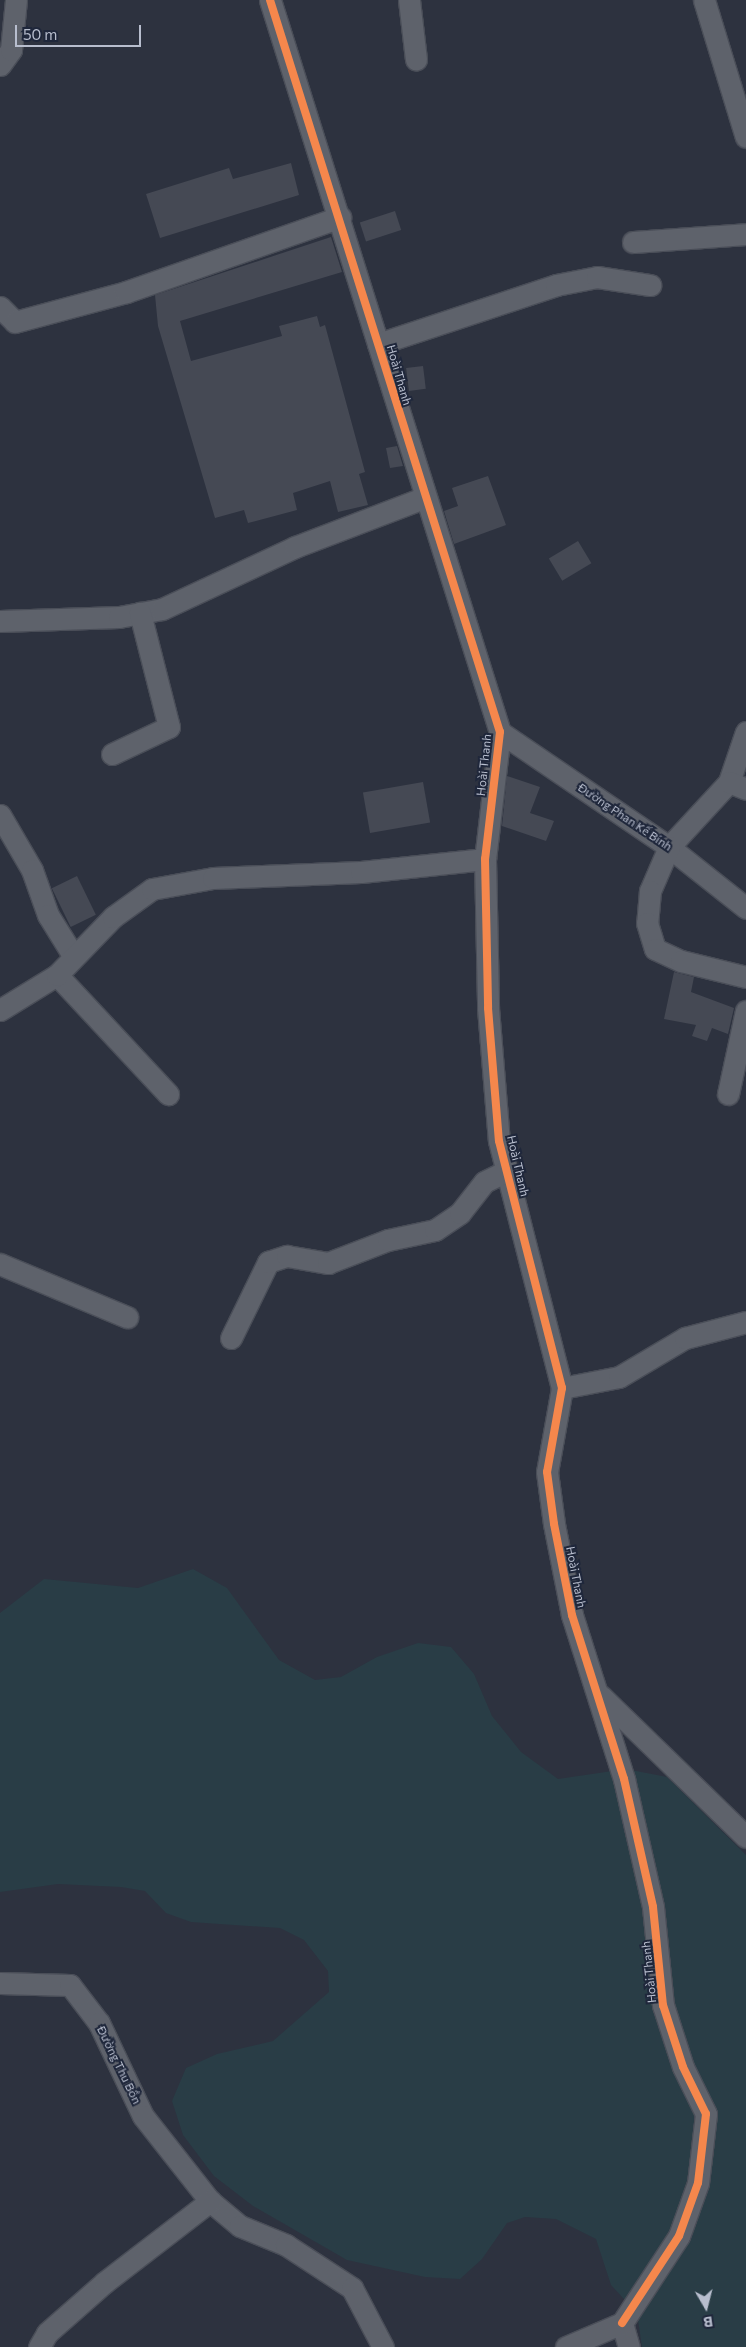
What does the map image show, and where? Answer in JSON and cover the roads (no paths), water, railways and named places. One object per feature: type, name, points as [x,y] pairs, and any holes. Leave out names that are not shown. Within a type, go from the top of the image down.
[{"type":"street","points":[[0,65],[11,50],[16,0]]},
{"type":"street","name":"Hoài Thanh","points":[[270,0],[340,217],[423,498],[500,732],[485,859],[488,1008],[499,1141],[562,1388],[548,1472],[572,1615],[590,1680],[600,1694],[653,1908],[663,2005],[682,2066],[706,2114],[698,2183],[679,2236],[622,2323]]},
{"type":"street","points":[[409,0],[416,60]]},
{"type":"street","points":[[704,0],[746,137]]},
{"type":"street","points":[[0,307],[15,322],[126,292],[340,217]]},
{"type":"street","points":[[633,242],[746,234]]},
{"type":"street","points":[[378,344],[556,285],[597,277],[650,285]]},
{"type":"street","points":[[0,621],[140,613],[162,609],[295,548],[423,498]]},
{"type":"street","points":[[112,754],[169,727],[140,613]]},
{"type":"street","name":"Đường Phan Kế Bính","points":[[500,732],[669,847],[746,908]]},
{"type":"street","points":[[746,732],[737,786],[669,847],[650,891],[647,923],[655,949],[681,961],[746,978]]},
{"type":"street","points":[[0,815],[32,870],[48,915],[74,956]]},
{"type":"street","points":[[0,1010],[57,975],[112,917],[152,889],[213,878],[361,872],[485,859]]},
{"type":"street","points":[[57,975],[168,1094]]},
{"type":"street","points":[[728,1094],[745,1025]]},
{"type":"street","points":[[231,1338],[268,1262],[287,1256],[328,1263],[388,1240],[435,1230],[460,1213],[484,1182],[506,1171]]},
{"type":"street","points":[[0,1264],[127,1317]]},
{"type":"street","points":[[562,1388],[619,1377],[685,1338],[746,1322]]},
{"type":"street","points":[[600,1694],[746,1837]]},
{"type":"street","name":"Đường Thu Bồn","points":[[0,1983],[70,1985],[99,2023],[143,2116],[210,2201]]},
{"type":"street","points":[[39,2347],[46,2333],[105,2282],[210,2201],[240,2226],[286,2245],[352,2288],[383,2347]]},
{"type":"street","points":[[566,2347],[622,2323],[629,2347]]}]
